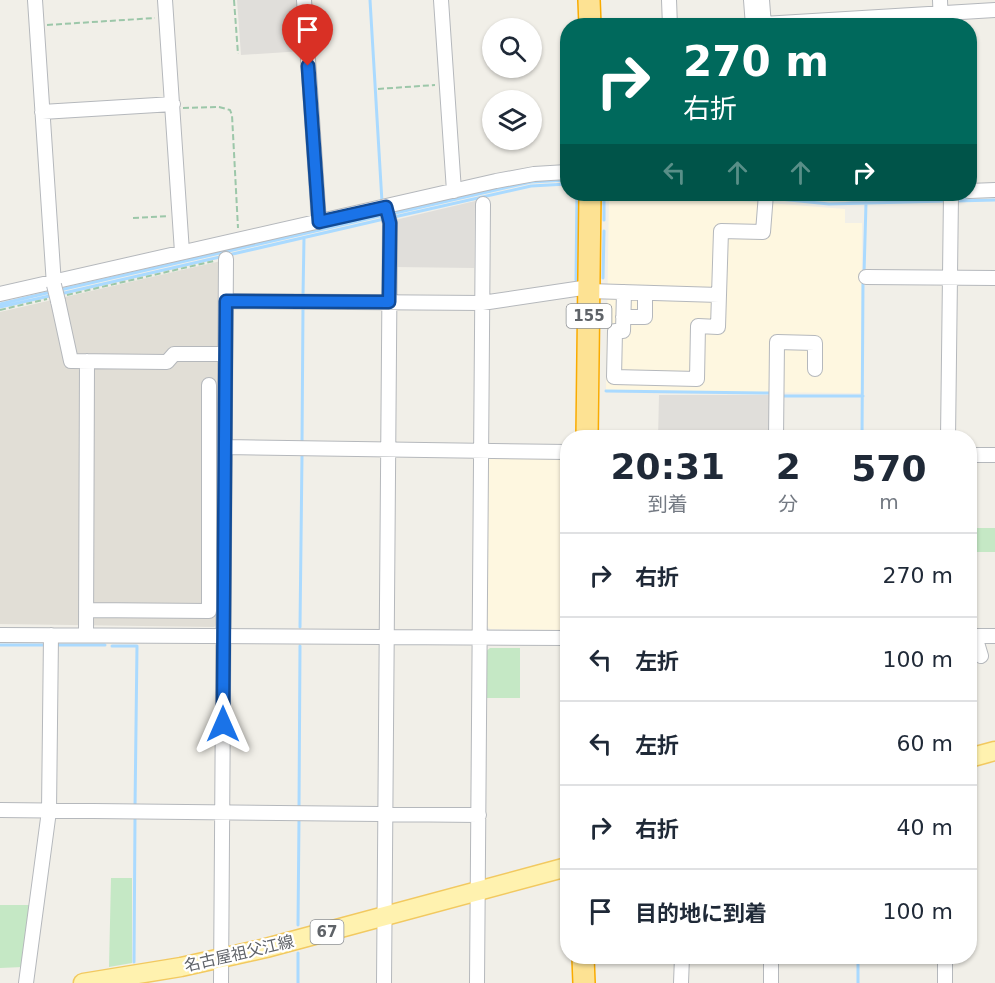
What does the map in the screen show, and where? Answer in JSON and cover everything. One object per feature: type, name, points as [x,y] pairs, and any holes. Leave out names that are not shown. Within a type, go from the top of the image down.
[{"type":"highway","points":[[590,0],[590,18]]},
{"type":"highway","name":"155","points":[[587,430],[590,201]]},
{"type":"highway","points":[[584,964],[584,983]]},
{"type":"main road","points":[[977,756],[995,751]]},
{"type":"main road","name":"名古屋祖父江線","points":[[83,983],[123,978],[266,948],[560,869]]},
{"type":"street","points":[[36,0],[42,111],[58,292],[71,361],[167,362],[174,354],[225,354]]},
{"type":"street","points":[[165,0],[182,252]]},
{"type":"street","points":[[304,0],[319,222]]},
{"type":"street","points":[[441,0],[454,191]]},
{"type":"street","points":[[669,0],[670,18]]},
{"type":"street","points":[[751,0],[757,18]]},
{"type":"street","points":[[761,18],[762,0]]},
{"type":"street","points":[[866,18],[995,10]]},
{"type":"street","points":[[42,111],[173,106]]},
{"type":"street","points":[[0,294],[58,292],[182,252],[319,222],[387,213],[454,191],[534,174],[560,172]]},
{"type":"street","points":[[977,191],[995,190]]},
{"type":"street","points":[[624,292],[622,331],[615,331],[614,377],[697,379],[698,326],[718,327],[721,231],[763,232],[766,201]]},
{"type":"street","points":[[948,430],[951,201]]},
{"type":"street","points":[[477,983],[483,204]]},
{"type":"street","points":[[384,983],[389,302],[387,213]]},
{"type":"street","points":[[221,983],[226,259]]},
{"type":"street","points":[[866,277],[995,278]]},
{"type":"street","points":[[226,301],[482,303],[589,289],[719,295]]},
{"type":"street","points":[[623,317],[645,317],[645,293]]},
{"type":"street","points":[[776,430],[777,342],[815,343],[815,369]]},
{"type":"street","points":[[86,635],[87,361]]},
{"type":"street","points":[[86,610],[209,611],[209,385]]},
{"type":"street","points":[[225,447],[560,452]]},
{"type":"street","points":[[977,455],[995,455]]},
{"type":"street","points":[[0,635],[560,638]]},
{"type":"street","points":[[26,983],[49,811],[51,635]]},
{"type":"street","points":[[977,636],[995,636]]},
{"type":"street","points":[[977,647],[981,656]]},
{"type":"street","points":[[0,810],[479,815]]},
{"type":"street","points":[[681,964],[681,983]]},
{"type":"street","points":[[771,964],[771,983]]},
{"type":"street","points":[[945,964],[945,983]]},
{"type":"path","points":[[234,0],[238,54]]},
{"type":"path","points":[[37,26],[167,17]]},
{"type":"path","points":[[378,89],[447,84]]},
{"type":"path","points":[[173,106],[219,107],[230,110],[239,239]]},
{"type":"path","points":[[132,218],[180,216]]},
{"type":"path","points":[[0,310],[58,292],[226,259]]},
{"type":"shaded area","points":[[237,0],[300,0],[303,51],[241,55]]},
{"type":"shaded area","points":[[475,201],[474,268],[395,267],[395,220]]},
{"type":"shaded area","points":[[609,201],[742,201],[845,209],[845,223],[862,223],[861,393],[606,391]]},
{"type":"shaded area","points":[[221,261],[219,622],[214,627],[0,624],[0,312]]},
{"type":"shaded area","points":[[659,395],[771,395],[771,430],[658,430]]},
{"type":"shaded area","points":[[491,457],[560,457],[560,630],[490,629],[485,624],[485,461]]},
{"type":"green space","points":[[977,528],[995,528],[995,552],[977,552]]},
{"type":"green space","points":[[490,648],[520,648],[520,698],[484,698],[484,653]]},
{"type":"green space","points":[[111,878],[132,878],[132,963],[109,967]]},
{"type":"green space","points":[[0,905],[31,905],[23,967],[0,968]]},
{"type":"waterway","points":[[370,0],[382,202]]},
{"type":"waterway","points":[[391,214],[531,182],[560,180]]},
{"type":"waterway","points":[[394,217],[531,186],[560,184]]},
{"type":"waterway","points":[[977,200],[995,200]]},
{"type":"waterway","points":[[576,280],[577,201]]},
{"type":"waterway","points":[[604,201],[604,220]]},
{"type":"waterway","points":[[800,201],[829,204],[946,201]]},
{"type":"waterway","points":[[864,274],[866,203]]},
{"type":"waterway","points":[[60,290],[384,215]]},
{"type":"waterway","points":[[60,294],[384,219]]},
{"type":"waterway","points":[[603,278],[604,231]]},
{"type":"waterway","points":[[303,296],[304,238]]},
{"type":"waterway","points":[[862,430],[863,281]]},
{"type":"waterway","points":[[0,304],[51,292]]},
{"type":"waterway","points":[[0,307],[54,295]]},
{"type":"waterway","points":[[302,444],[303,307]]},
{"type":"waterway","points":[[606,391],[771,393]]},
{"type":"waterway","points":[[781,396],[863,396]]},
{"type":"waterway","points":[[300,627],[302,456]]},
{"type":"waterway","points":[[0,645],[46,645]]},
{"type":"waterway","points":[[57,645],[105,645]]},
{"type":"waterway","points":[[112,646],[137,646],[135,808]]},
{"type":"waterway","points":[[299,809],[300,646]]},
{"type":"waterway","points":[[134,962],[135,818]]},
{"type":"waterway","points":[[298,925],[299,819]]},
{"type":"waterway","points":[[298,953],[298,983]]},
{"type":"waterway","points":[[858,964],[858,983]]},
{"type":"route","points":[[223,724],[226,301],[389,302],[390,223],[386,207],[319,222],[308,66]]}]
